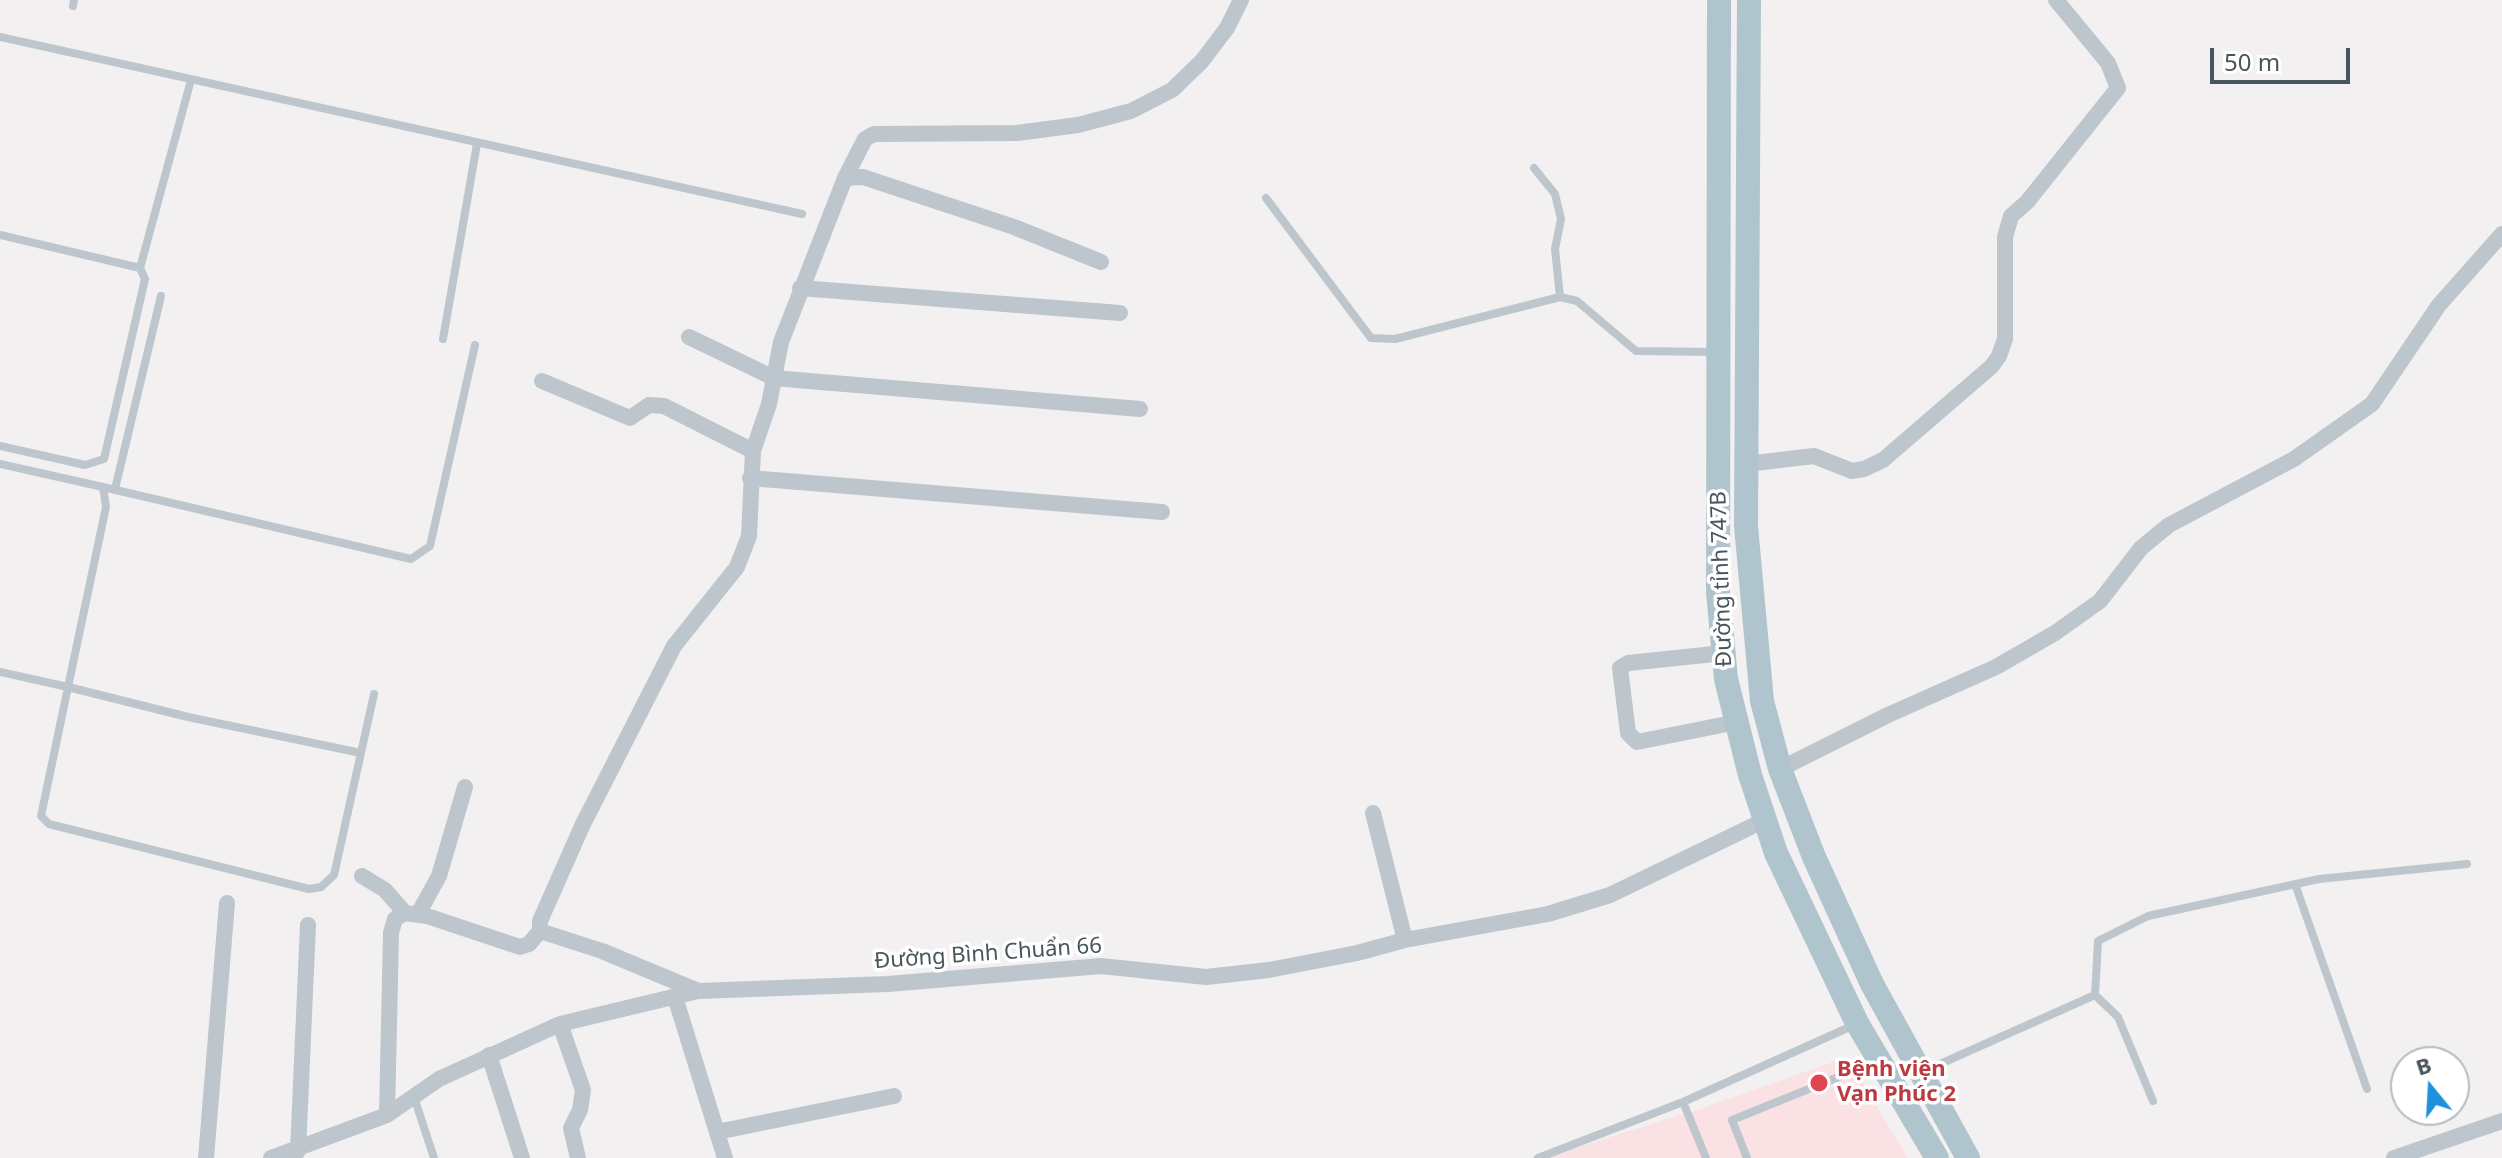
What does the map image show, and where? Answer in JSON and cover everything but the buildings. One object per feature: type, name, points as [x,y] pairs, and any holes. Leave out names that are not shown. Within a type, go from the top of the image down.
[{"type":"main road","name":"Đường tỉnh 747B","points":[[1719,0],[1718,592],[1724,653],[1737,722],[1776,853],[1857,1023],[1937,1158]]},
{"type":"main road","name":"Đường tỉnh 747B","points":[[1749,0],[1746,526],[1760,687],[1780,769],[1814,857],[1872,984],[1968,1158]]},
{"type":"main road","points":[[1718,122],[1748,123]]},
{"type":"street","points":[[362,876],[385,890],[411,914],[520,947],[529,944],[540,931],[540,921],[583,824],[674,646],[737,567],[749,536],[753,451],[781,342],[845,178],[865,139],[874,134],[1017,133],[1078,125],[1131,111],[1172,90],[1202,61],[1227,28],[1241,0]]},
{"type":"street","points":[[1746,464],[1814,456],[1852,471],[1864,469],[1883,460],[1992,366],[1999,356],[2005,339],[2005,237],[2011,216],[2027,202],[2118,88],[2108,63],[2056,0]]},
{"type":"street","points":[[845,178],[863,177],[1014,227],[1101,262]]},
{"type":"street","points":[[1780,769],[1888,715],[1996,667],[2055,633],[2100,601],[2141,548],[2169,525],[2294,459],[2372,404],[2439,305],[2502,234]]},
{"type":"street","points":[[800,288],[1120,313]]},
{"type":"street","points":[[689,337],[774,378],[1140,409]]},
{"type":"street","points":[[542,381],[630,418],[649,405],[664,406],[753,451]]},
{"type":"street","points":[[750,478],[1162,512]]},
{"type":"street","points":[[1724,653],[1628,663],[1620,668],[1628,733],[1637,742],[1737,722]]},
{"type":"street","points":[[387,1115],[391,933],[395,919],[411,914],[439,876],[465,787]]},
{"type":"street","points":[[1373,813],[1405,940]]},
{"type":"street","name":"Đường Bình Chuẩn 66","points":[[271,1158],[298,1151],[387,1115],[439,1079],[560,1024],[698,991],[888,984],[1101,966],[1206,977],[1269,970],[1405,940],[1548,914],[1610,895],[1765,820]]},
{"type":"street","points":[[206,1158],[227,903]]},
{"type":"street","points":[[298,1151],[308,925]]},
{"type":"street","points":[[540,931],[602,951],[698,991]]},
{"type":"street","points":[[675,997],[725,1158]]},
{"type":"street","points":[[560,1024],[583,1090],[580,1110],[571,1128],[578,1158]]},
{"type":"street","points":[[489,1055],[522,1158]]},
{"type":"street","points":[[717,1132],[894,1096]]},
{"type":"street","points":[[2394,1158],[2502,1121]]},
{"type":"lane","points":[[0,37],[802,214]]},
{"type":"lane","points":[[0,446],[85,465],[104,459],[145,279],[140,268],[191,80]]},
{"type":"lane","points":[[443,339],[477,144]]},
{"type":"lane","points":[[1534,168],[1555,194],[1561,219],[1555,249],[1560,297]]},
{"type":"lane","points":[[1266,198],[1371,338],[1395,339],[1560,297],[1577,301],[1636,351],[1718,352]]},
{"type":"lane","points":[[0,235],[140,268]]},
{"type":"lane","points":[[115,489],[161,296]]},
{"type":"lane","points":[[0,464],[411,559],[430,546],[475,345]]},
{"type":"lane","points":[[103,487],[106,507],[42,802],[41,816],[49,824],[309,889],[326,885],[334,875],[374,694]]},
{"type":"lane","points":[[0,672],[361,753]]},
{"type":"lane","points":[[2153,1101],[2118,1017],[2095,995],[2098,941],[2148,916],[2295,884],[2467,864]]},
{"type":"lane","points":[[2295,884],[2367,1089]]},
{"type":"lane","points":[[1921,1072],[2095,995]]},
{"type":"lane","points":[[1538,1158],[1683,1102],[1857,1023]]},
{"type":"lane","points":[[1747,1158],[1732,1120],[1879,1061]]},
{"type":"lane","points":[[414,1097],[434,1158]]},
{"type":"lane","points":[[1683,1102],[1706,1158]]},
{"type":"shaded area","name":"Bệnh viện Vạn Phúc 2","points":[[1847,1057],[1908,1158],[1543,1158],[1703,1108]]},
{"type":"place","name":"Bệnh viện Vạn Phúc 2","points":[[1819,1083]]}]
